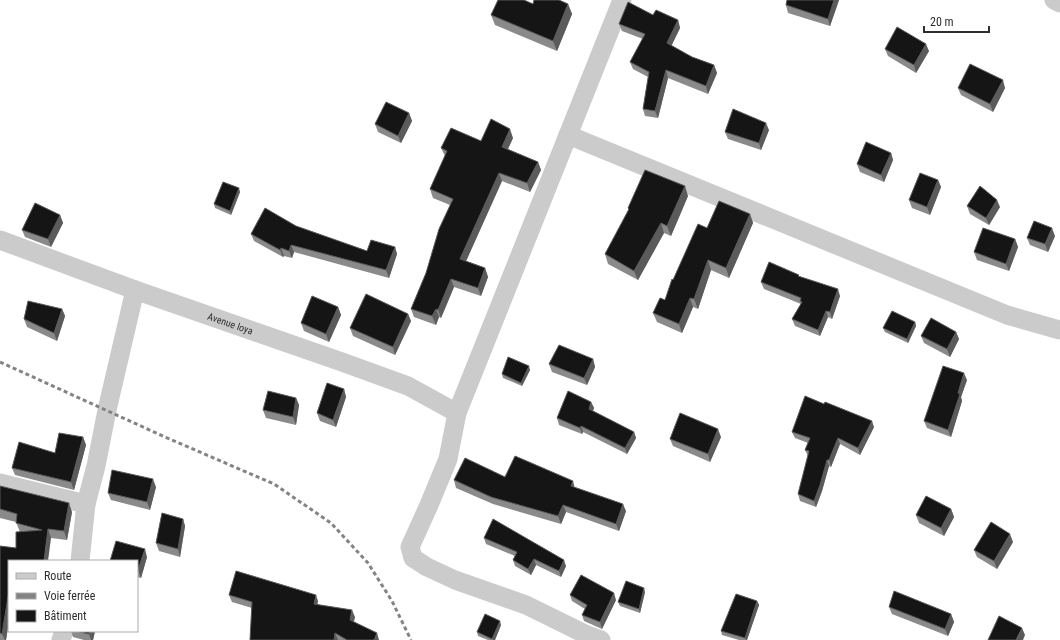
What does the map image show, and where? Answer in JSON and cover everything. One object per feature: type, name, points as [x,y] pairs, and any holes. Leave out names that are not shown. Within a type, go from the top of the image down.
[{"type":"street","points":[[601,640],[587,635],[526,604],[455,580],[427,567],[414,558],[410,547],[448,460],[458,413],[622,0]]},
{"type":"street","points":[[1054,0],[1060,3]]},
{"type":"street","points":[[568,135],[1007,315],[1060,330]]},
{"type":"street","name":"Avenue loya","points":[[0,240],[135,290],[408,386],[458,413]]},
{"type":"street","points":[[80,560],[86,504],[96,466],[107,410],[135,290]]},
{"type":"street","points":[[0,483],[86,504]]},
{"type":"building","points":[[498,0],[524,0],[533,4],[534,0],[559,0],[568,4],[553,41],[491,15]]},
{"type":"building","points":[[787,0],[834,0],[828,19],[786,5]]},
{"type":"building","points":[[628,2],[653,15],[656,10],[678,20],[667,43],[692,57],[714,65],[706,86],[666,70],[655,111],[643,109],[649,72],[630,62],[645,34],[619,24]]},
{"type":"building","points":[[897,27],[926,44],[914,65],[885,49]]},
{"type":"building","points":[[970,64],[1003,80],[990,104],[958,88]]},
{"type":"building","points":[[386,102],[409,113],[398,136],[375,124]]},
{"type":"building","points":[[733,109],[766,123],[759,143],[725,132]]},
{"type":"building","points":[[491,119],[510,129],[502,147],[538,162],[527,183],[499,173],[460,259],[485,268],[478,288],[451,279],[438,310],[436,309],[432,316],[411,309],[426,273],[439,229],[453,199],[430,189],[447,151],[441,148],[451,128],[481,141]]},
{"type":"building","points":[[866,142],[891,153],[881,175],[857,164]]},
{"type":"building","points":[[645,170],[685,186],[667,226],[661,223],[634,271],[605,254],[629,209],[628,208]]},
{"type":"building","points":[[920,173],[938,180],[927,207],[909,200]]},
{"type":"building","points":[[223,182],[239,188],[230,211],[214,204]]},
{"type":"building","points":[[980,186],[997,200],[986,218],[967,206]]},
{"type":"building","points":[[719,201],[750,214],[726,268],[708,260],[694,299],[690,298],[679,324],[653,313],[660,298],[665,300],[672,279],[673,280],[698,224],[707,228]]},
{"type":"building","points":[[35,203],[60,215],[48,239],[22,230]]},
{"type":"building","points":[[265,208],[296,226],[367,251],[371,240],[395,247],[386,270],[291,245],[289,251],[281,248],[280,250],[251,234]]},
{"type":"building","points":[[1034,221],[1052,228],[1045,244],[1027,238]]},
{"type":"building","points":[[983,228],[1015,239],[1006,264],[974,252]]},
{"type":"building","points":[[769,262],[799,275],[798,276],[838,289],[830,312],[826,311],[818,330],[792,319],[802,302],[800,301],[801,298],[761,282]]},
{"type":"building","points":[[366,294],[408,314],[393,347],[350,328]]},
{"type":"building","points":[[312,296],[338,307],[326,334],[301,323]]},
{"type":"building","points":[[28,301],[62,309],[54,333],[24,319]]},
{"type":"building","points":[[892,311],[915,322],[907,339],[883,328]]},
{"type":"building","points":[[931,318],[956,332],[947,349],[921,336]]},
{"type":"building","points":[[559,345],[593,359],[584,378],[549,364]]},
{"type":"building","points":[[508,357],[529,366],[521,383],[502,374]]},
{"type":"building","points":[[943,366],[964,373],[958,393],[960,394],[948,430],[924,421]]},
{"type":"building","points":[[327,383],[344,389],[333,420],[317,413]]},
{"type":"building","points":[[268,391],[296,398],[293,417],[263,410]]},
{"type":"building","points":[[568,391],[591,402],[589,409],[634,432],[625,448],[581,426],[580,428],[557,418]]},
{"type":"building","points":[[805,396],[824,404],[825,402],[872,421],[858,448],[838,438],[829,460],[827,460],[814,501],[798,494],[809,451],[805,450],[810,438],[792,432]]},
{"type":"building","points":[[680,413],[718,429],[708,454],[670,439]]},
{"type":"building","points":[[59,433],[83,437],[71,482],[12,468],[19,442],[55,453]]},
{"type":"building","points":[[515,456],[573,481],[571,486],[623,504],[616,524],[563,505],[558,516],[491,497],[454,480],[465,458],[505,477]]},
{"type":"building","points":[[112,470],[153,479],[147,502],[108,493]]},
{"type":"building","points":[[0,486],[69,503],[64,531],[48,529],[44,560],[8,560],[8,597],[2,634],[0,633],[0,546],[16,548],[16,532],[42,530],[16,523],[17,514],[0,509]]},
{"type":"building","points":[[926,496],[951,509],[941,528],[916,515]]},
{"type":"building","points":[[162,513],[183,519],[178,549],[156,543]]},
{"type":"building","points":[[493,519],[564,560],[559,571],[534,559],[528,569],[513,560],[517,552],[484,538]]},
{"type":"building","points":[[991,522],[1010,534],[994,561],[974,550]]},
{"type":"building","points":[[116,541],[145,549],[138,570],[138,560],[110,560]]},
{"type":"building","points":[[236,571],[316,595],[314,604],[352,610],[350,620],[377,633],[374,640],[347,640],[335,633],[334,640],[250,640],[252,602],[229,595]]},
{"type":"building","points":[[581,575],[614,593],[600,622],[582,615],[587,605],[570,595]]},
{"type":"building","points":[[626,581],[644,588],[639,609],[618,602]]},
{"type":"building","points":[[894,591],[951,614],[945,629],[889,607]]},
{"type":"building","points":[[736,594],[757,601],[745,638],[721,631]]},
{"type":"building","points":[[485,614],[500,621],[492,639],[477,632]]},
{"type":"building","points":[[999,616],[1022,628],[1016,640],[988,640]]},
{"type":"railway","points":[[0,362],[165,437],[274,484],[331,523],[368,563],[392,601],[411,640]]}]
